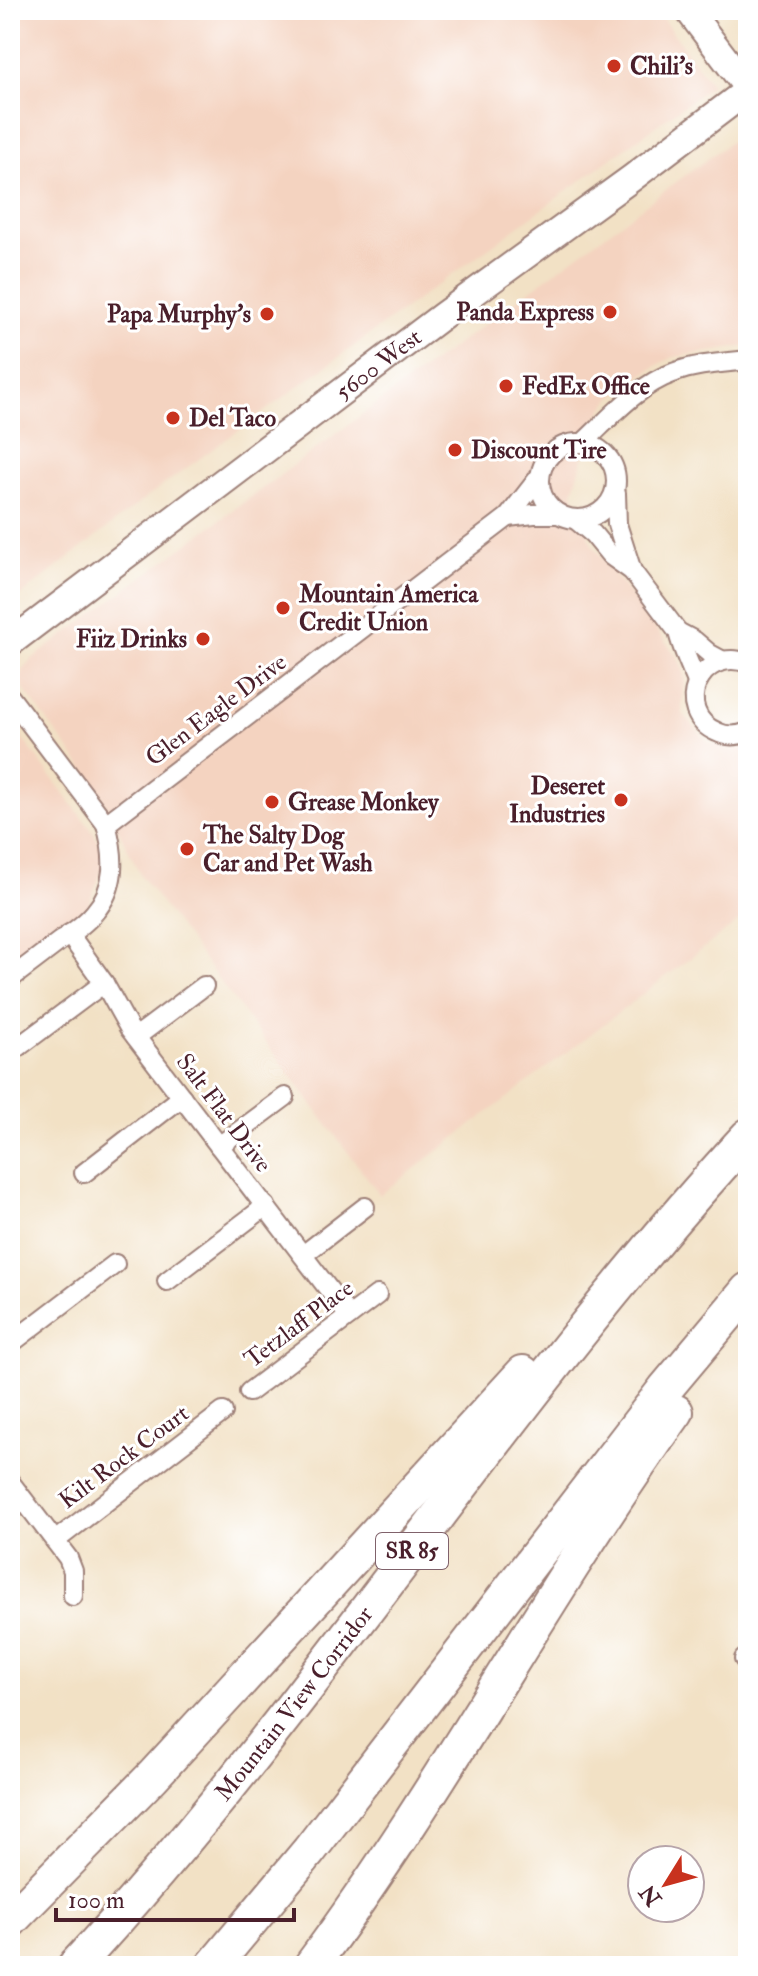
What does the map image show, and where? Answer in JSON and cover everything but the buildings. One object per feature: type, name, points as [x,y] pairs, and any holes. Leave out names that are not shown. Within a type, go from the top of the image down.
[{"type":"highway","name":"Mountain View Corridor","points":[[75,1966],[164,1866],[238,1775],[632,1267],[748,1136]]},
{"type":"highway","points":[[10,1921],[153,1776],[528,1368],[632,1267]]},
{"type":"highway","points":[[213,1966],[319,1839],[665,1389],[748,1290]]},
{"type":"highway","points":[[311,1966],[376,1874],[632,1475],[748,1317]]},
{"type":"main road","points":[[688,10],[748,90]]},
{"type":"main road","name":"5600 West","points":[[10,643],[442,316],[748,90]]},
{"type":"street","points":[[583,443],[633,398],[669,374],[691,367],[748,360]]},
{"type":"street","points":[[604,453],[612,429],[612,416]]},
{"type":"street","points":[[632,571],[617,524],[613,465],[604,453],[591,445],[568,444],[555,450],[545,461],[540,476],[540,487],[550,507],[593,534],[611,556],[632,571],[678,632],[697,682],[694,702],[697,712],[709,728],[730,736],[748,732]]},
{"type":"street","name":"Glen Eagle Drive","points":[[106,824],[508,517],[540,476]]},
{"type":"street","points":[[508,517],[534,514],[585,518],[602,511],[616,487]]},
{"type":"street","points":[[678,632],[723,661]]},
{"type":"street","points":[[697,682],[708,668],[723,661],[748,663]]},
{"type":"street","points":[[10,697],[106,824],[113,847],[105,896],[96,912],[10,979]]},
{"type":"street","name":"Salt Flat Drive","points":[[69,934],[104,983],[129,1028],[349,1316]]},
{"type":"street","points":[[13,1051],[104,983]]},
{"type":"street","points":[[136,1037],[204,986]]},
{"type":"street","points":[[84,1173],[182,1097]]},
{"type":"street","points":[[219,1146],[285,1097]]},
{"type":"street","points":[[167,1281],[266,1206]]},
{"type":"street","points":[[303,1255],[365,1207]]},
{"type":"street","points":[[10,1344],[115,1264]]},
{"type":"street","name":"Tetzlaff Place","points":[[249,1392],[377,1295]]},
{"type":"street","name":"Kilt Rock Court","points":[[55,1541],[223,1412]]},
{"type":"street","points":[[10,1482],[71,1564],[73,1596]]},
{"type":"shaded area","points":[[10,10],[656,10],[712,85],[151,494],[10,604]]},
{"type":"shaded area","points":[[748,129],[748,346],[674,357],[611,398],[594,422],[573,492],[592,544],[678,658],[685,681],[683,714],[709,743],[727,745],[748,742],[748,914],[380,1195],[141,876],[98,788],[22,687],[23,670],[32,659]]},
{"type":"shaded area","points":[[10,722],[90,828],[98,841],[104,865],[87,908],[10,966]]},
{"type":"place","name":"Chili's","points":[[614,66]]},
{"type":"place","name":"Panda Express","points":[[610,312]]},
{"type":"place","name":"Papa Murphy's","points":[[267,314]]},
{"type":"place","name":"FedEx Office","points":[[506,386]]},
{"type":"place","name":"Del Taco","points":[[173,418]]},
{"type":"place","name":"Discount Tire","points":[[455,450]]},
{"type":"place","name":"Mountain America Credit Union","points":[[283,608]]},
{"type":"place","name":"Fiiz Drinks","points":[[203,639]]},
{"type":"place","name":"Deseret Industries","points":[[621,800]]},
{"type":"place","name":"Grease Monkey","points":[[272,802]]},
{"type":"place","name":"The Salty Dog Car and Pet Wash","points":[[187,849]]}]
